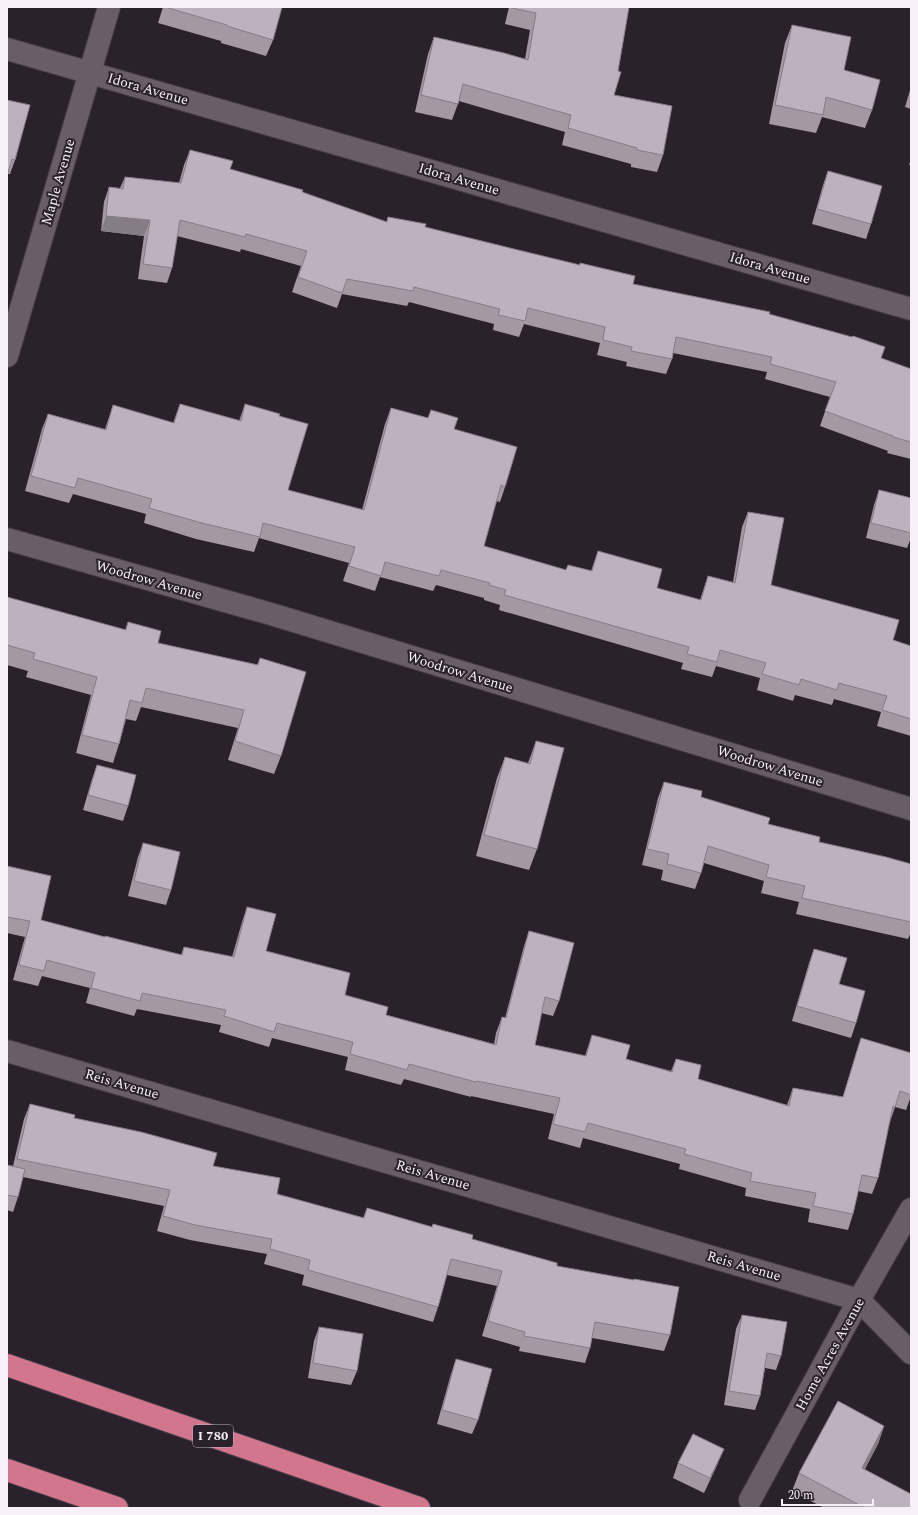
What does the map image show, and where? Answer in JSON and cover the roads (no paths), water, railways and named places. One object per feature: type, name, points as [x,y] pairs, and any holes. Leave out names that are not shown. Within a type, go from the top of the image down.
[{"type":"highway","name":"I 780","points":[[7,1364],[419,1508]]},
{"type":"highway","points":[[7,1470],[117,1508]]},
{"type":"street","name":"Maple Avenue","points":[[7,356],[109,7]]},
{"type":"street","name":"Idora Avenue","points":[[7,49],[911,309]]},
{"type":"street","name":"Woodrow Avenue","points":[[7,539],[271,614],[911,809]]},
{"type":"street","name":"Reis Avenue","points":[[7,1050],[859,1300]]},
{"type":"street","name":"Home Acres Avenue","points":[[750,1500],[859,1300],[911,1210]]},
{"type":"street","points":[[859,1300],[911,1353]]}]
